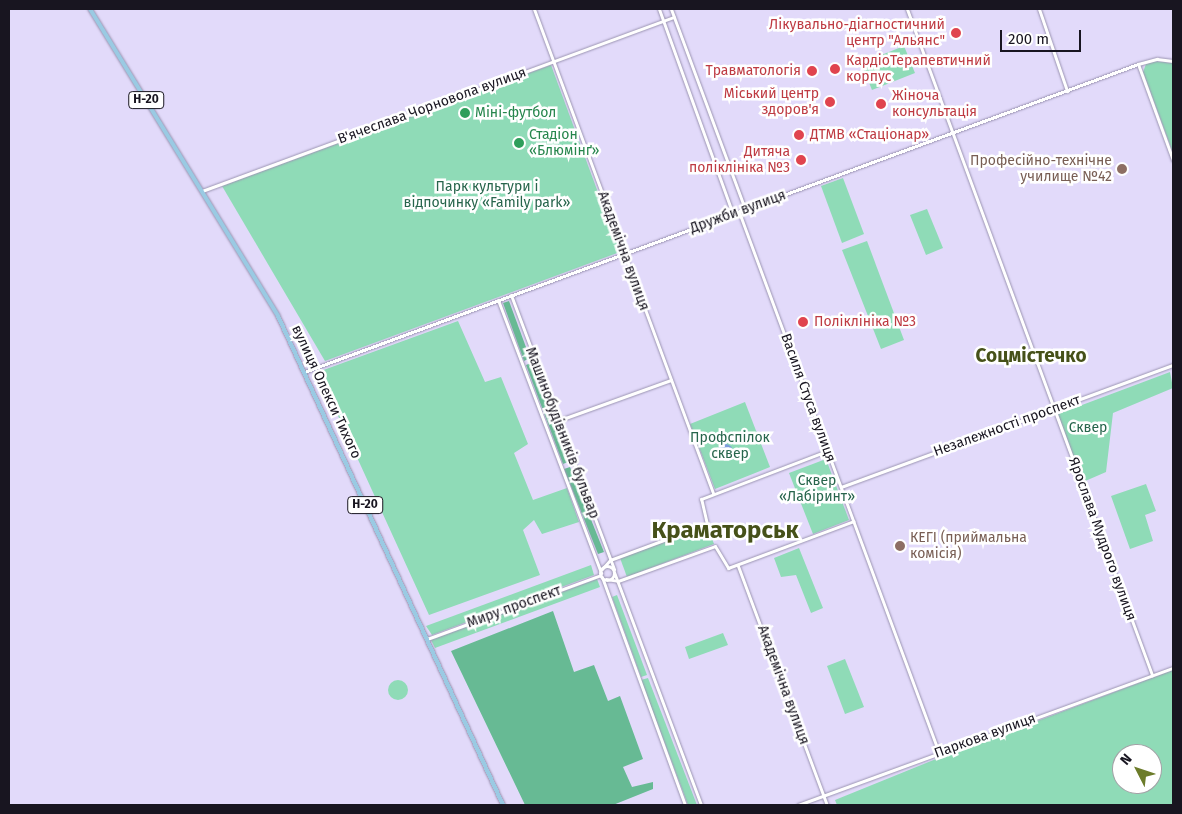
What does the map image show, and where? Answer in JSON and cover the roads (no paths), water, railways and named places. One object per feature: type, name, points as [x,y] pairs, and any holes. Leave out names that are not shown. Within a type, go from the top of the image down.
[{"type":"main road","name":"вулиця Олекси Тихого","points":[[90,9],[272,305],[504,805]]},
{"type":"street","name":"Академічна вулиця","points":[[536,9],[712,493]]},
{"type":"street","points":[[659,9],[733,214]]},
{"type":"street","points":[[671,9],[745,210]]},
{"type":"street","name":"Ярослава Мудрого вулиця","points":[[907,9],[1152,675]]},
{"type":"street","points":[[1039,9],[1067,90]]},
{"type":"street","name":"В'ячеслава Чорновола вулиця","points":[[202,191],[674,17]]},
{"type":"street","name":"Дружби вулиця","points":[[304,372],[1138,64],[1157,59],[1173,61]]},
{"type":"street","points":[[1138,64],[1173,160]]},
{"type":"street","name":"Василя Стуса вулиця","points":[[739,212],[939,753]]},
{"type":"street","name":"Машинобудівників бульвар","points":[[511,296],[702,805]]},
{"type":"street","name":"Машинобудівників бульвар","points":[[498,300],[602,574],[685,805]]},
{"type":"street","name":"Незалежності проспект","points":[[841,488],[1173,365]]},
{"type":"street","points":[[557,421],[671,380]]},
{"type":"street","points":[[712,493],[827,451]]},
{"type":"street","name":"Миру проспект","points":[[427,639],[602,574],[610,560],[707,524],[701,499],[712,493]]},
{"type":"street","points":[[738,566],[854,521]]},
{"type":"street","name":"Миру проспект","points":[[602,574],[618,581],[715,546],[728,568],[738,566]]},
{"type":"street","name":"Академічна вулиця","points":[[738,566],[827,805]]},
{"type":"street","points":[[614,571],[612,578],[602,574],[614,571]]},
{"type":"street","name":"Паркова вулиця","points":[[798,805],[1173,668]]},
{"type":"water","points":[[722,444],[728,444],[733,449],[731,458],[722,460],[717,455],[717,449]]},
{"type":"place","name":"Лікувально-діагностичний центр \"Альянс\"","points":[[956,33]]},
{"type":"place","name":"КардіоТерапевтичний корпус","points":[[835,69]]},
{"type":"place","name":"Травматологія","points":[[812,71]]},
{"type":"place","name":"Міський центр здоров'я","points":[[830,102]]},
{"type":"place","name":"Жіноча консультація","points":[[881,104]]},
{"type":"place","name":"Міні-футбол","points":[[465,113]]},
{"type":"place","name":"ДТМВ «Стаціонар»","points":[[799,135]]},
{"type":"place","name":"Стадіон «Блюмінґ»","points":[[519,143]]},
{"type":"place","name":"Дитяча поліклініка №3","points":[[801,160]]},
{"type":"place","name":"Професійно-технічне училище №42","points":[[1122,169]]},
{"type":"place","name":"Поліклініка №3","points":[[803,322]]},
{"type":"place","name":"КЕГІ (приймальна комісія)","points":[[900,546]]},
{"type":"district","name":"Соцмістечко","points":[[1031,356]]},
{"type":"district","name":"Краматорськ","points":[[725,531]]},
{"type":"park label","name":"Парк культури і відпочинку «Family park»","points":[[487,196]]},
{"type":"park label","name":"Сквер","points":[[1088,428]]},
{"type":"park label","name":"Профспілок сквер","points":[[730,446]]},
{"type":"park label","name":"Сквер «Лабіринт»","points":[[817,490]]}]
